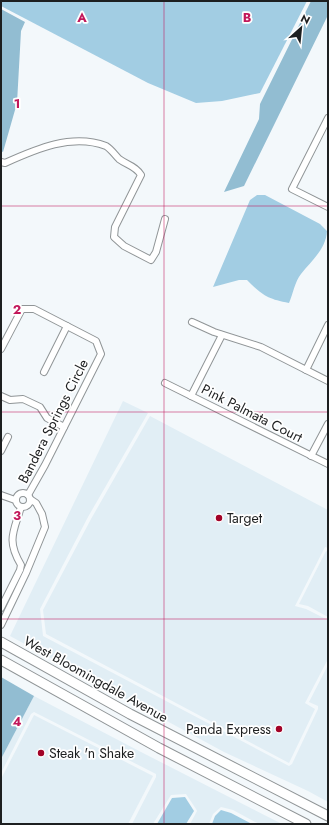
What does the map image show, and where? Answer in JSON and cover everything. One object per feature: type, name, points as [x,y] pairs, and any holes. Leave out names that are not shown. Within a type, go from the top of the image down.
[{"type":"main road","name":"West Bloomingdale Avenue","points":[[1,642],[168,734],[328,816]]},
{"type":"main road","name":"West Bloomingdale Avenue","points":[[1,660],[159,748],[306,824]]},
{"type":"main road","points":[[159,748],[168,734]]},
{"type":"street","points":[[328,118],[292,189],[328,208]]},
{"type":"street","points":[[3,162],[39,148],[80,140],[107,147],[119,159],[138,169],[141,175],[115,227],[114,237],[124,246],[151,260],[156,252],[165,219]]},
{"type":"street","name":"Bandera Springs Circle","points":[[1,350],[22,309],[34,310],[96,341],[101,354],[29,497],[36,503],[42,514],[45,527],[26,573],[1,625]]},
{"type":"street","points":[[192,322],[222,335],[261,347],[328,382]]},
{"type":"street","points":[[306,370],[328,325]]},
{"type":"street","points":[[44,372],[66,326]]},
{"type":"street","points":[[191,396],[222,335]]},
{"type":"street","name":"Pink Palmata Court","points":[[165,382],[328,464]]},
{"type":"street","points":[[1,396],[10,400],[23,400],[40,408],[47,418],[64,427]]},
{"type":"street","points":[[312,456],[328,424]]},
{"type":"street","points":[[1,451],[8,437]]},
{"type":"street","points":[[24,493],[29,497],[27,506],[21,507],[15,500],[19,494],[24,493]]},
{"type":"street","name":"Bandera Springs Circle","points":[[1,495],[15,500]]},
{"type":"street","points":[[1,608],[20,570],[21,565],[17,559],[12,540],[13,528],[21,507]]},
{"type":"shaded area","points":[[1,1],[307,1],[260,93],[222,101],[196,103],[148,83],[1,6]]},
{"type":"shaded area","points":[[311,1],[328,1],[328,15],[244,186],[224,192],[259,119],[260,104]]},
{"type":"shaded area","points":[[1,9],[25,22],[21,31],[17,103],[3,152],[1,151]]},
{"type":"shaded area","points":[[257,195],[265,195],[320,224],[327,231],[321,249],[297,280],[289,303],[265,296],[247,280],[239,280],[213,287],[250,200]]},
{"type":"shaded area","points":[[123,401],[148,413],[88,517],[40,609],[43,636],[289,766],[292,764],[318,709],[318,706],[309,702],[328,665],[328,802],[308,791],[224,752],[10,636]]},
{"type":"shaded area","points":[[150,416],[328,510],[328,548],[325,547],[295,606],[306,609],[328,620],[328,659],[305,703],[315,709],[289,763],[46,634],[43,610],[91,519]]},
{"type":"shaded area","points":[[326,551],[328,552],[328,617],[308,606],[299,604]]},
{"type":"shaded area","points":[[1,677],[34,696],[1,759]]},
{"type":"shaded area","points":[[34,696],[282,824],[259,824],[233,810],[221,807],[213,814],[209,824],[190,824],[197,811],[186,794],[171,795],[153,824],[132,824],[156,777],[156,774],[34,712],[31,714],[1,773],[1,759]]},
{"type":"shaded area","points":[[34,715],[153,776],[128,824],[1,824],[1,779]]},
{"type":"shaded area","points":[[185,797],[194,811],[186,824],[157,824],[172,798]]},
{"type":"shaded area","points":[[221,810],[231,813],[252,824],[212,824],[215,816]]},
{"type":"place","name":"Target","points":[[219,518]]},
{"type":"place","name":"Panda Express","points":[[279,729]]},
{"type":"place","name":"Steak 'n Shake","points":[[41,753]]}]
